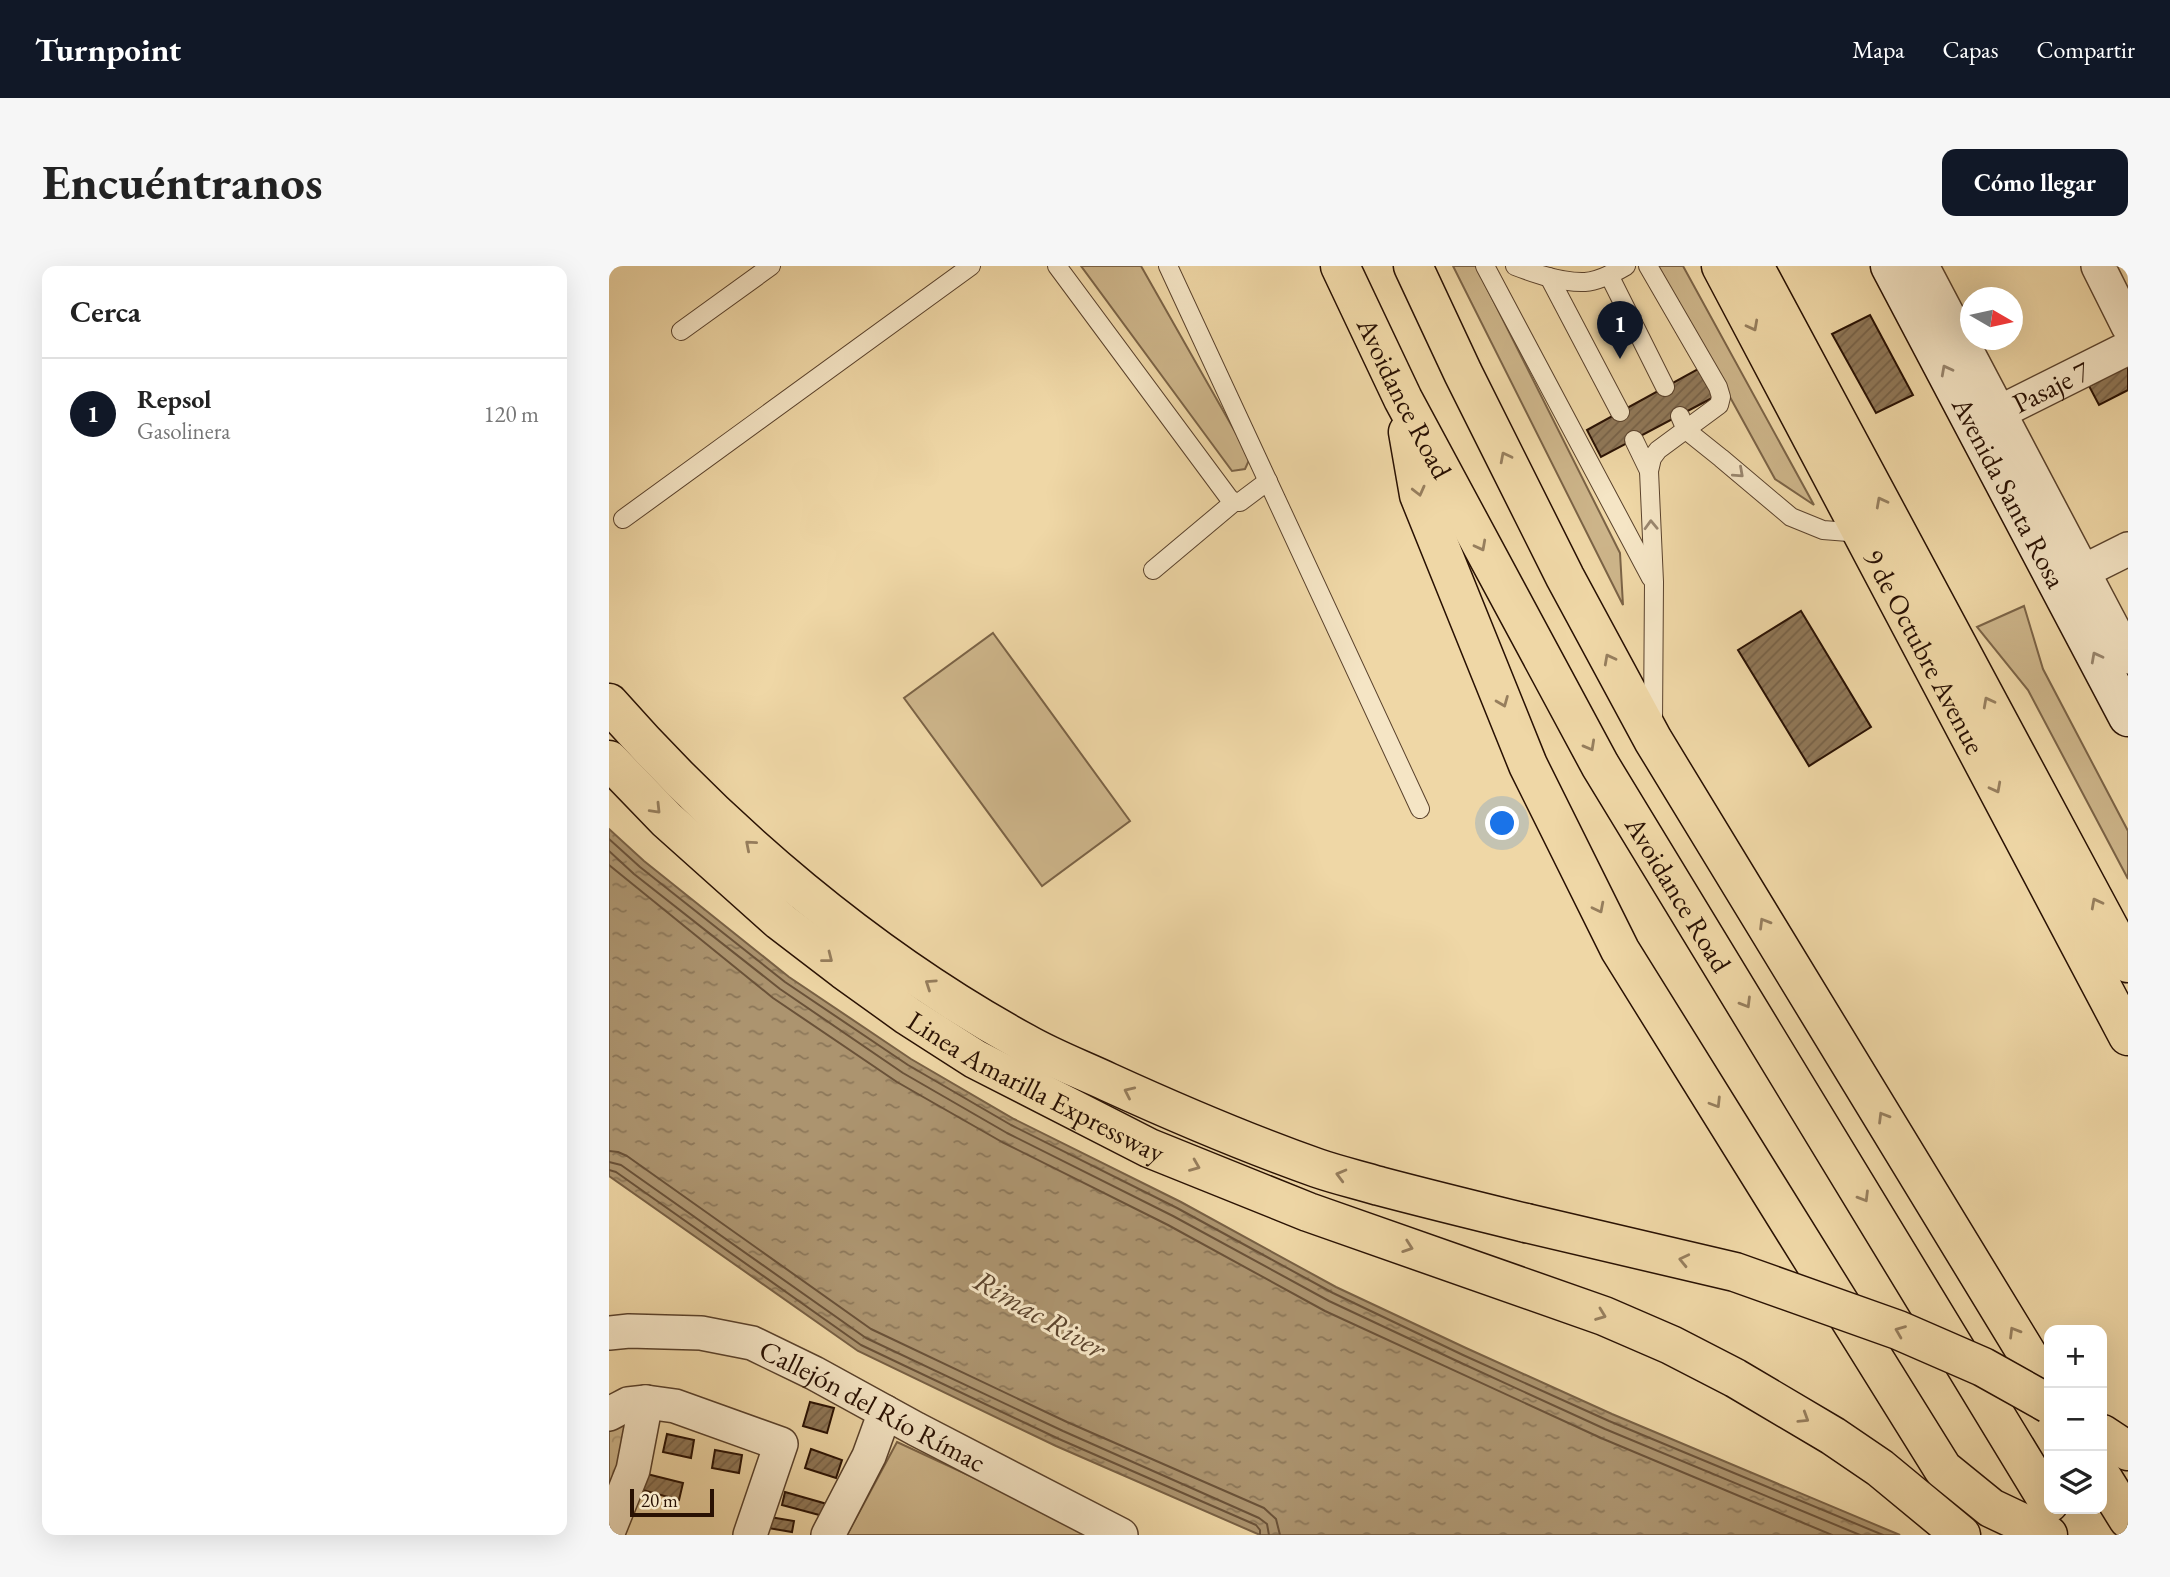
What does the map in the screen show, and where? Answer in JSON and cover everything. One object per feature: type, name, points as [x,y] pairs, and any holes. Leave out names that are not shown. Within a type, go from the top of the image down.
[{"type":"main road","name":"Avoidance Road","points":[[1413,266],[1547,541],[1653,740],[2048,1388]]},
{"type":"main road","name":"9 de Octubre Avenue","points":[[1721,266],[2128,1036]]},
{"type":"main road","name":"9 de Octubre Avenue","points":[[1755,266],[2128,963]]},
{"type":"main road","name":"Avoidance Road","points":[[1340,274],[1403,399],[1600,765],[2044,1495]]},
{"type":"main road","points":[[1403,399],[1419,495],[1424,508],[1528,765],[1620,950],[1943,1469],[1991,1508],[2048,1535]]},
{"type":"main road","name":"Linea Amarilla Expressway","points":[[609,703],[689,790],[812,898],[926,981],[1026,1044],[1163,1108],[1319,1169],[1447,1204],[1735,1272],[1898,1330],[1983,1367],[2044,1401]]},
{"type":"main road","name":"Linea Amarilla Expressway","points":[[609,760],[667,820],[781,921],[898,1009],[975,1059],[1149,1148],[1308,1212],[1604,1316],[1671,1345],[1785,1406],[1880,1468],[1961,1535]]},
{"type":"main road","points":[[2107,1437],[2128,1451]]},
{"type":"main road","points":[[2107,1485],[2125,1514]]},
{"type":"main road","points":[[2056,1514],[2069,1535]]},
{"type":"street","points":[[2098,266],[2128,326]]},
{"type":"street","name":"Avenida Santa Rosa","points":[[1919,268],[2128,717]]},
{"type":"street","name":"Pasaje 7","points":[[1987,418],[2128,348]]},
{"type":"street","name":"Avenida Santa Rosa","points":[[1987,418],[2082,572],[2128,657]]},
{"type":"street","points":[[2082,572],[2128,549]]},
{"type":"street","name":"Callejón del Río Rímac","points":[[609,1334],[629,1331],[701,1334],[752,1343],[1121,1535]]},
{"type":"street","points":[[609,1530],[633,1470],[646,1402]]},
{"type":"street","points":[[609,1414],[628,1404],[646,1402],[675,1406],[782,1444],[750,1535]]},
{"type":"street","points":[[828,1535],[869,1456],[885,1412]]},
{"type":"lane","points":[[681,331],[771,266]]},
{"type":"lane","points":[[623,519],[971,266]]},
{"type":"lane","points":[[1057,266],[1234,502]]},
{"type":"lane","points":[[1168,266],[1420,809]]},
{"type":"lane","points":[[1485,266],[1654,582]]},
{"type":"lane","points":[[1515,266],[1549,277],[1609,275],[1626,266]]},
{"type":"lane","points":[[1649,266],[1718,387],[1721,397],[1719,405],[1683,423],[1652,458],[1649,471],[1654,582],[1653,740]]},
{"type":"lane","points":[[1609,275],[1665,387]]},
{"type":"lane","points":[[1549,277],[1619,412]]},
{"type":"lane","points":[[1683,423],[1791,517],[1823,530],[1860,533]]},
{"type":"lane","points":[[1634,440],[1649,471]]},
{"type":"lane","points":[[1153,570],[1234,502],[1240,502],[1268,481]]},
{"type":"green space","points":[[1081,266],[1141,266],[1250,458],[1245,469],[1232,471]]},
{"type":"green space","points":[[1453,266],[1476,266],[1620,553],[1623,605]]},
{"type":"green space","points":[[1658,266],[1683,266],[1814,505],[1775,479]]},
{"type":"green space","points":[[2024,606],[2043,669],[2128,831],[2128,879],[2028,690],[1977,627]]},
{"type":"green space","points":[[993,633],[1130,821],[1042,886],[904,698]]},
{"type":"green space","points":[[628,1404],[609,1530],[609,1414]]},
{"type":"green space","points":[[897,1442],[1097,1535],[847,1535]]},
{"type":"water","name":"Rimac River","points":[[609,829],[644,861],[789,977],[911,1059],[1014,1119],[1181,1202],[1336,1287],[1612,1414],[1900,1535],[1260,1535],[1056,1446],[858,1351],[609,1176]]},
{"type":"building","points":[[1870,315],[1913,395],[1876,413],[1832,334]]},
{"type":"building","points":[[2128,365],[2128,390],[2099,405],[2089,386]]},
{"type":"building","points":[[1698,369],[1714,397],[1601,457],[1587,430]]},
{"type":"building","points":[[1801,611],[1871,727],[1809,766],[1738,650]]},
{"type":"building","points":[[810,1402],[834,1408],[827,1433],[803,1426]]},
{"type":"building","points":[[667,1434],[694,1440],[691,1458],[663,1452]]},
{"type":"building","points":[[811,1449],[842,1460],[836,1478],[805,1468]]},
{"type":"building","points":[[715,1450],[742,1455],[739,1473],[712,1468]]},
{"type":"building","points":[[643,1473],[683,1483],[679,1500],[639,1489]]},
{"type":"building","points":[[785,1492],[827,1504],[823,1516],[782,1505]]},
{"type":"building","points":[[770,1517],[794,1521],[792,1532],[768,1528]]},
{"type":"place","name":"Repsol","points":[[1620,359]]}]
